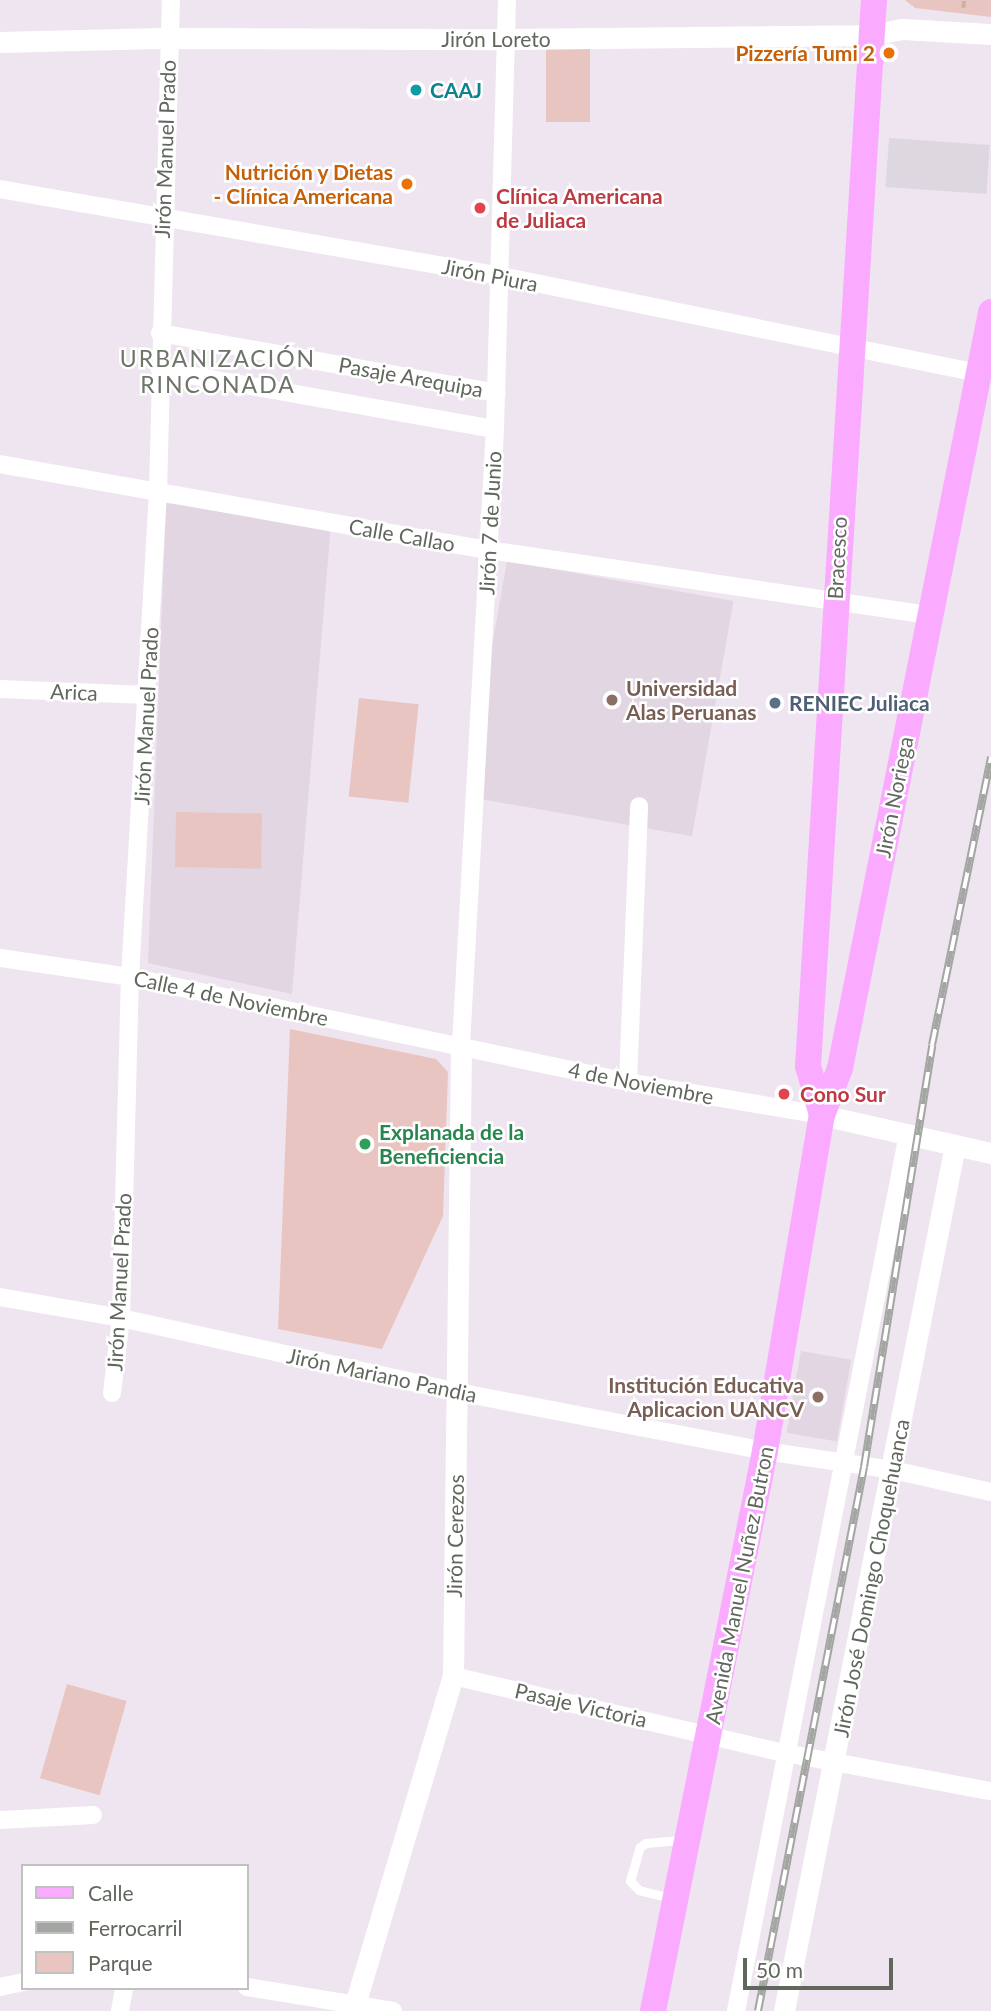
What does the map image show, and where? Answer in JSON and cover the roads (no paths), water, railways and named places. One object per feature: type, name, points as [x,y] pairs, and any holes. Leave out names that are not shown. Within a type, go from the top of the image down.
[{"type":"main road","name":"Bracesco","points":[[822,1115],[808,1066],[850,347],[874,0]]},
{"type":"main road","name":"Jirón Noriega","points":[[822,1115],[840,1068],[991,312]]},
{"type":"main road","name":"Avenida Manuel Nuñez Butron","points":[[653,2011],[765,1451],[822,1115]]},
{"type":"street","name":"Jirón Manuel Prado","points":[[112,1393],[121,1318],[130,977],[158,492],[163,216],[171,0]]},
{"type":"street","name":"Jirón 7 de Junio","points":[[461,1045],[497,393],[508,0]]},
{"type":"street","name":"Jirón Loreto","points":[[0,42],[169,38],[506,39],[871,34],[902,29],[991,34]]},
{"type":"street","name":"Jirón Piura","points":[[0,189],[501,276],[979,373]]},
{"type":"street","name":"Pasaje Arequipa","points":[[160,333],[497,393]]},
{"type":"street","name":"Pasaje Arequipa","points":[[160,370],[495,429]]},
{"type":"street","name":"Calle Callao","points":[[0,464],[489,550],[930,615]]},
{"type":"street","name":"Arica","points":[[0,689],[147,695]]},
{"type":"street","points":[[628,1082],[639,806]]},
{"type":"street","name":"Calle 4 de Noviembre","points":[[0,958],[130,977],[461,1045]]},
{"type":"street","name":"4 de Noviembre","points":[[461,1045],[628,1082],[822,1115]]},
{"type":"street","name":"Jirón Cerezos","points":[[354,2007],[453,1676],[461,1045]]},
{"type":"street","points":[[822,1115],[991,1153]]},
{"type":"street","points":[[736,2011],[908,1134]]},
{"type":"street","name":"Jirón José Domingo Choquehuanca","points":[[783,2011],[835,1763],[955,1145]]},
{"type":"street","name":"Jirón Mariano Pandia","points":[[0,1297],[121,1318],[457,1392],[765,1451],[893,1470],[991,1492]]},
{"type":"street","name":"Pasaje Victoria","points":[[453,1676],[785,1753],[991,1791]]},
{"type":"street","points":[[0,1820],[93,1815]]},
{"type":"street","points":[[0,1987],[21,1982]]},
{"type":"street","points":[[248,1987],[354,2007],[393,2011]]},
{"type":"street","points":[[120,2011],[124,1990]]},
{"type":"lane","points":[[676,1899],[639,1890],[631,1881],[638,1852],[646,1843],[688,1839]]},
{"type":"railway","points":[[758,2011],[864,1467],[932,1045],[991,757]]},
{"type":"place","name":"Pizzería Tumi 2","points":[[889,53]]},
{"type":"place","name":"CAAJ","points":[[416,90]]},
{"type":"place","name":"Nutrición y Dietas - Clínica Americana","points":[[407,184]]},
{"type":"place","name":"Clínica Americana de Juliaca","points":[[480,208]]},
{"type":"place","name":"Universidad Alas Peruanas","points":[[612,700]]},
{"type":"place","name":"RENIEC Juliaca","points":[[775,703]]},
{"type":"place","name":"Cono Sur","points":[[784,1094]]},
{"type":"place","name":"Explanada de la Beneficiencia","points":[[365,1144]]},
{"type":"place","name":"Institución Educativa Aplicacion UANCV","points":[[818,1397]]},
{"type":"district","name":"URBANIZACIÓN RINCONADA","points":[[218,371]]}]
